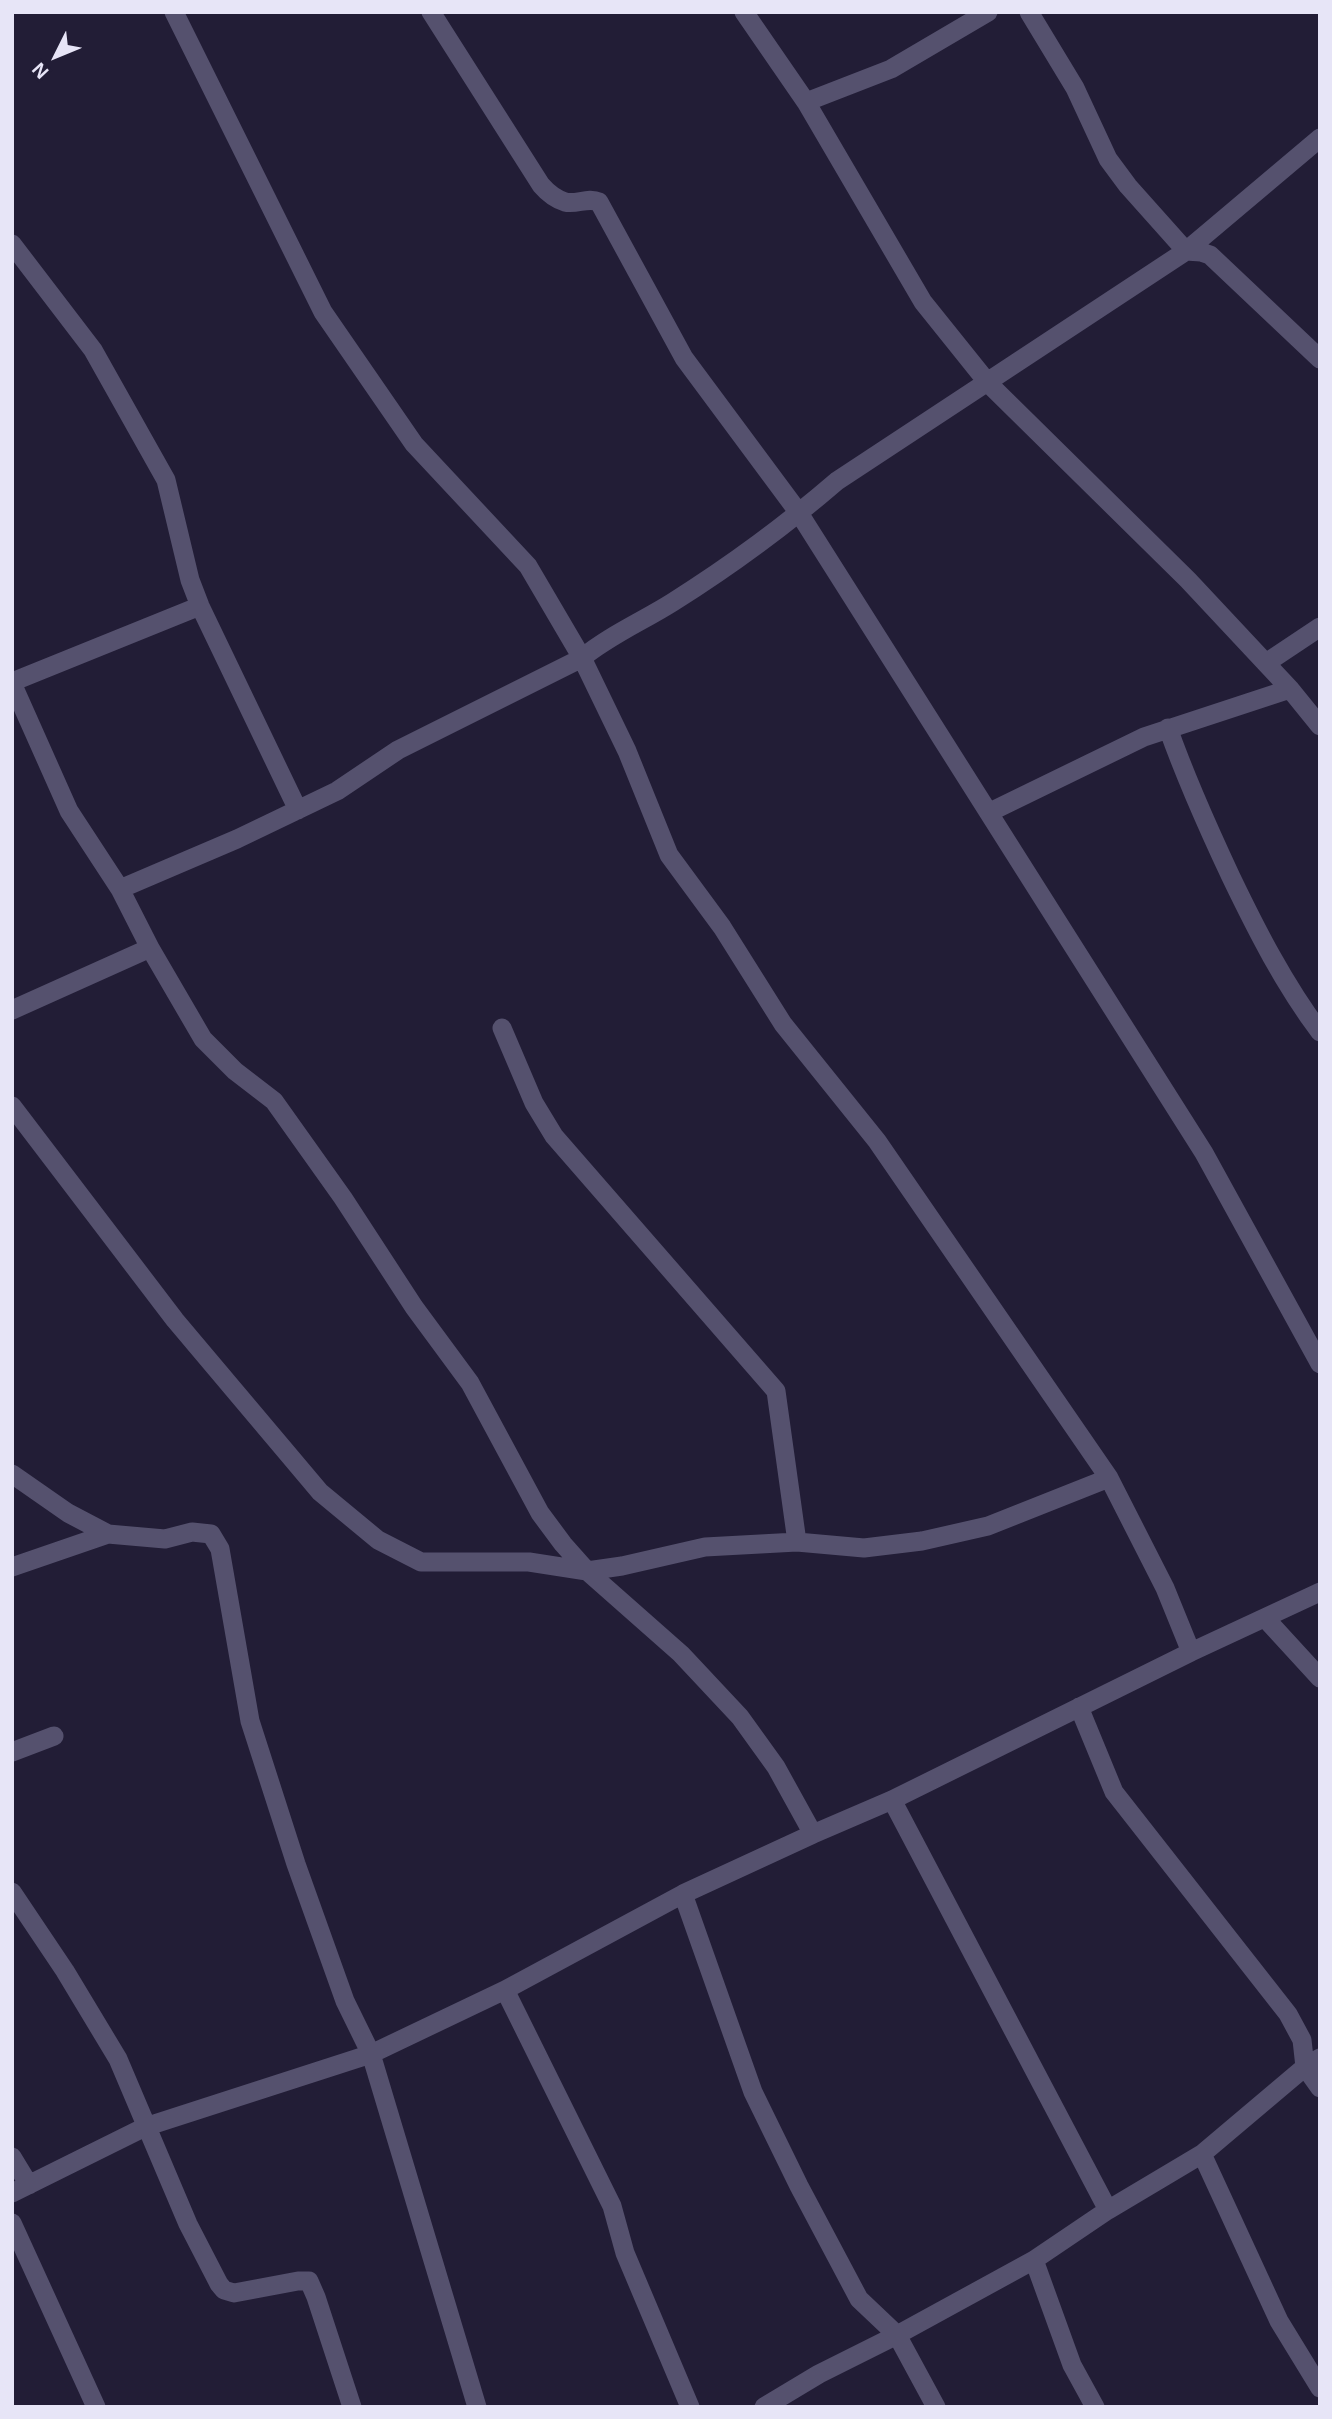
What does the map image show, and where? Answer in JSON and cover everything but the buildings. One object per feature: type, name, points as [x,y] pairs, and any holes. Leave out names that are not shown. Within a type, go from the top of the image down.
[{"type":"street","points":[[174,12],[323,312],[414,444],[528,566],[582,658],[626,751],[669,855],[722,927],[783,1024],[877,1140],[1109,1478],[1165,1588],[1191,1652]]},
{"type":"street","points":[[431,12],[541,185],[550,194],[566,202],[599,202],[684,358],[799,513],[1204,1153],[1320,1364]]},
{"type":"street","points":[[744,12],[806,102],[923,302],[988,383],[1188,580],[1290,689],[1320,726]]},
{"type":"street","points":[[806,102],[891,69],[988,12]]},
{"type":"street","points":[[1028,12],[1075,88],[1108,159],[1128,186],[1186,251],[1210,255],[1320,359]]},
{"type":"street","points":[[120,889],[337,791],[398,750],[582,658],[602,642],[673,602],[799,513],[837,481],[1186,251],[1320,138]]},
{"type":"street","points":[[12,244],[93,350],[166,480],[190,580],[200,606],[298,810]]},
{"type":"street","points":[[200,606],[12,683],[69,811],[120,889],[150,948],[203,1039],[236,1071],[274,1101],[335,1187],[414,1307],[470,1383],[540,1513],[587,1571],[681,1654],[740,1717],[776,1767],[813,1834]]},
{"type":"street","points":[[1266,663],[1320,627]]},
{"type":"street","points":[[990,812],[1144,737],[1290,689]]},
{"type":"street","points":[[1168,728],[1211,835],[1251,918],[1294,997],[1320,1032]]},
{"type":"street","points":[[12,1010],[150,948]]},
{"type":"street","points":[[502,1028],[534,1103],[554,1136],[776,1391],[797,1542]]},
{"type":"street","points":[[12,1106],[175,1320],[320,1492],[378,1540],[421,1562],[529,1562],[587,1571],[705,1547],[797,1542],[864,1548],[922,1541],[988,1526],[1109,1478]]},
{"type":"street","points":[[12,1474],[68,1513],[108,1534],[165,1539],[192,1532],[211,1534],[220,1549],[250,1721],[296,1864],[345,2001],[371,2054],[477,2407]]},
{"type":"street","points":[[12,1567],[108,1534]]},
{"type":"street","points":[[12,2157],[21,2189],[145,2127],[371,2054],[505,1990],[683,1894],[892,1800],[1191,1652],[1320,1592]]},
{"type":"street","points":[[1265,1618],[1320,1678]]},
{"type":"street","points":[[1079,1707],[1114,1792],[1288,2014],[1312,2062],[1320,2088]]},
{"type":"street","points":[[12,1752],[54,1736]]},
{"type":"street","points":[[892,1800],[1108,2210]]},
{"type":"street","points":[[12,1892],[65,1971],[118,2059],[188,2224],[219,2284],[234,2293],[309,2281],[352,2407]]},
{"type":"street","points":[[683,1894],[753,2092],[787,2163],[859,2299],[897,2335],[936,2407]]},
{"type":"street","points":[[505,1990],[612,2206],[625,2253],[690,2407]]},
{"type":"street","points":[[764,2407],[820,2374],[1034,2260],[1108,2210],[1202,2154],[1312,2062]]},
{"type":"street","points":[[1202,2154],[1279,2320],[1320,2388]]},
{"type":"street","points":[[12,2223],[96,2407]]},
{"type":"street","points":[[1034,2260],[1072,2365],[1094,2407]]}]
